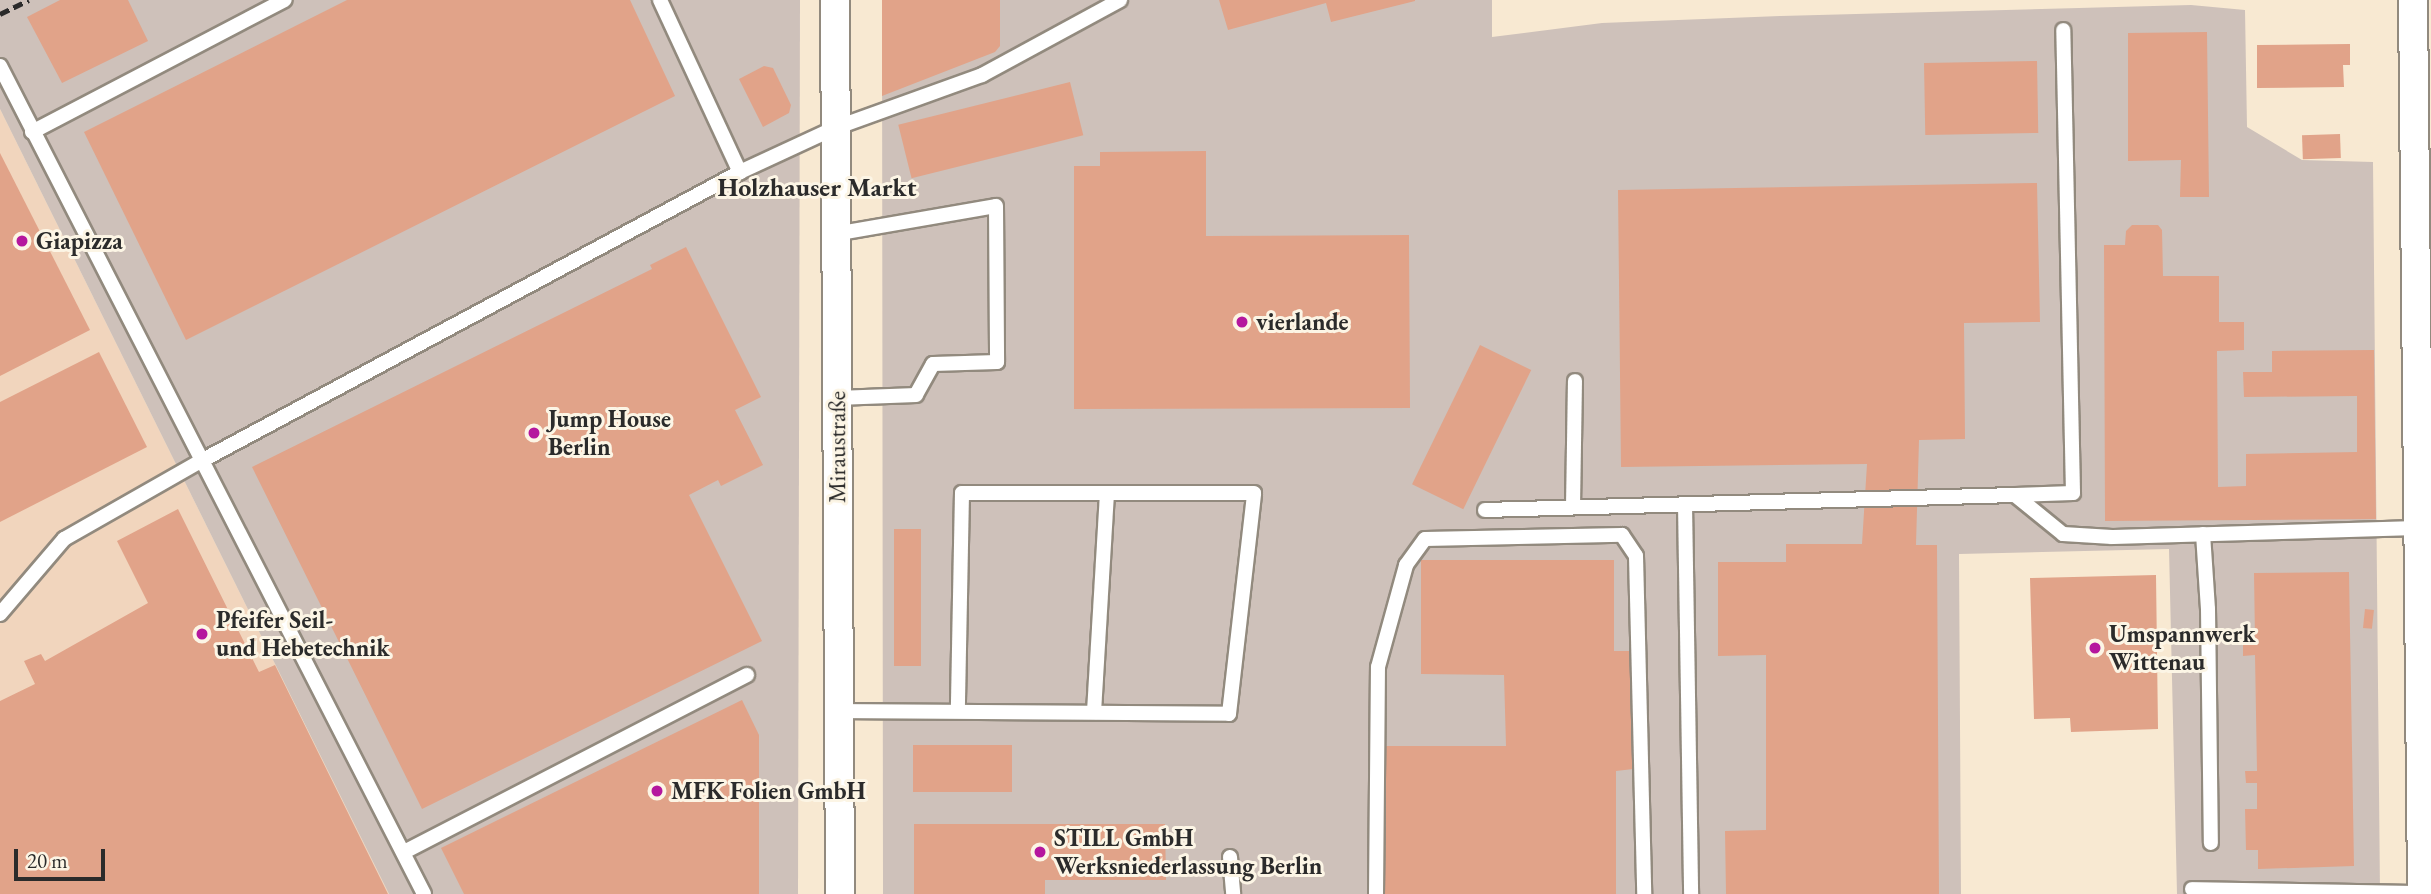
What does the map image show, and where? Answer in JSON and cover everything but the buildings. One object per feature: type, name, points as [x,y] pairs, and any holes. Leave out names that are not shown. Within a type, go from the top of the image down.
[{"type":"street","name":"Miraustraße","points":[[835,0],[840,894]]},
{"type":"street","points":[[2413,0],[2423,158],[2418,528],[2422,893]]},
{"type":"lane","points":[[32,132],[285,0]]},
{"type":"lane","points":[[660,0],[740,172]]},
{"type":"lane","points":[[0,614],[64,538],[201,461],[740,172],[835,128],[982,75],[1120,0]]},
{"type":"lane","points":[[1485,510],[2073,493],[2063,30]]},
{"type":"lane","points":[[0,66],[424,894]]},
{"type":"lane","points":[[835,234],[996,206],[997,362],[933,364],[916,395],[837,398]]},
{"type":"lane","points":[[1573,507],[1575,381]]},
{"type":"lane","points":[[839,711],[1229,714],[1254,493],[961,493],[958,711]]},
{"type":"lane","points":[[1094,712],[1107,493]]},
{"type":"lane","points":[[2015,495],[2063,534],[2112,537],[2418,528]]},
{"type":"lane","points":[[1685,504],[1691,894]]},
{"type":"lane","points":[[2203,534],[2208,609],[2211,843]]},
{"type":"lane","points":[[1376,894],[1378,667],[1406,565],[1425,539],[1622,535],[1636,556],[1644,894]]},
{"type":"lane","points":[[404,852],[747,675]]},
{"type":"lane","points":[[1230,857],[1233,894]]},
{"type":"lane","points":[[2192,889],[2422,893]]},
{"type":"shaded area","points":[[0,0],[800,0],[798,894],[389,894],[0,109]]},
{"type":"shaded area","points":[[882,0],[1492,0],[1492,37],[1602,23],[1781,16],[2191,5],[2245,10],[2247,127],[2302,160],[2373,162],[2380,894],[2177,894],[2169,549],[1959,554],[1961,894],[883,894]]},
{"type":"shaded area","points":[[0,109],[389,894],[0,894]]},
{"type":"railway","points":[[0,14],[29,0]]},
{"type":"place","name":"Giapizza","points":[[22,241]]},
{"type":"place","name":"vierlande","points":[[1242,322]]},
{"type":"place","name":"Jump House Berlin","points":[[534,433]]},
{"type":"place","name":"Pfeifer Seil- und Hebetechnik","points":[[202,634]]},
{"type":"place","name":"Umspannwerk Wittenau","points":[[2095,648]]},
{"type":"place","name":"MFK Folien GmbH","points":[[657,791]]},
{"type":"place","name":"STILL GmbH Werksniederlassung Berlin","points":[[1040,852]]},
{"type":"district","name":"Holzhauser Markt","points":[[817,188]]}]
